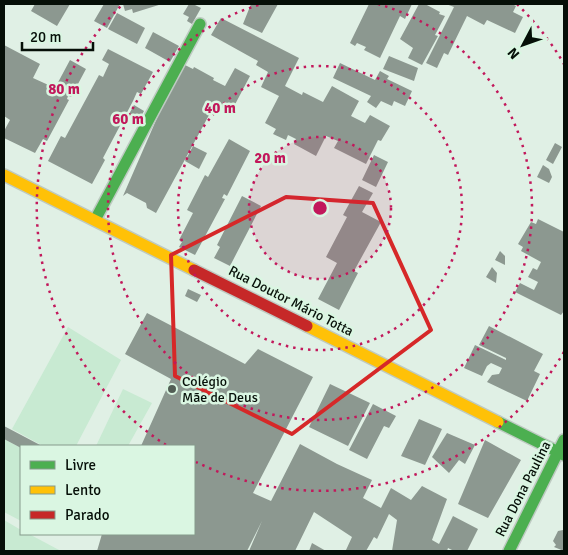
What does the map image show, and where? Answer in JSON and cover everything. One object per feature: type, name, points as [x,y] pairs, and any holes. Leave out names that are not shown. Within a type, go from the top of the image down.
[{"type":"street","points":[[95,220],[200,24]]},
{"type":"street","name":"Rua Doutor Mário Totta","points":[[4,175],[561,454]]},
{"type":"street","name":"Rua Dona Paulina","points":[[509,551],[561,454],[564,440]]},
{"type":"highlighted area","points":[[286,197],[373,203],[431,330],[292,434],[175,376],[171,255]]},
{"type":"green space","points":[[68,327],[121,360],[77,445],[41,445],[12,429]]},
{"type":"green space","points":[[123,389],[152,403],[129,445],[96,445]]},
{"type":"green space","points":[[4,439],[20,447],[20,520],[4,512]]},
{"type":"green space","points":[[4,520],[20,529],[20,535],[31,535],[61,551],[4,551]]},
{"type":"building","points":[[35,4],[70,4],[57,26],[31,11]]},
{"type":"building","points":[[104,4],[120,4],[107,28],[94,21]]},
{"type":"building","points":[[123,4],[162,4],[133,13],[132,9],[125,11]]},
{"type":"building","points":[[189,4],[201,8],[192,24],[187,21],[189,17],[183,14]]},
{"type":"building","points":[[251,4],[278,4],[262,33],[243,24]]},
{"type":"building","points":[[369,4],[412,4],[405,19],[400,16],[380,58],[364,50],[366,47],[357,43],[355,46],[350,43]]},
{"type":"building","points":[[419,4],[425,4],[445,16],[435,35],[438,36],[422,65],[408,58],[413,48],[400,39]]},
{"type":"building","points":[[446,4],[512,4],[516,6],[513,12],[523,17],[515,33],[487,20],[484,25],[467,16],[448,55],[444,53],[437,68],[426,63],[454,7]]},
{"type":"building","points":[[117,13],[145,28],[137,44],[108,29]]},
{"type":"building","points":[[221,18],[299,58],[285,86],[302,95],[303,92],[323,102],[332,86],[359,101],[351,116],[365,123],[370,115],[390,126],[381,141],[378,140],[366,164],[334,148],[338,141],[326,136],[316,156],[294,144],[296,139],[288,135],[286,140],[273,134],[276,129],[265,123],[279,96],[261,87],[268,72],[256,65],[258,61],[211,35]]},
{"type":"building","points":[[153,32],[179,46],[170,62],[145,48]]},
{"type":"building","points":[[4,45],[40,64],[33,78],[55,88],[70,60],[86,69],[71,97],[68,96],[67,99],[69,100],[47,141],[43,139],[35,153],[4,138],[4,131],[10,120],[4,116]]},
{"type":"building","points":[[108,49],[153,72],[141,94],[137,92],[103,158],[105,160],[92,184],[48,161],[61,136],[65,138],[99,75],[103,77],[109,64],[102,60]]},
{"type":"building","points":[[389,56],[418,68],[414,81],[383,69]]},
{"type":"building","points":[[181,63],[193,69],[194,67],[225,86],[235,68],[250,76],[231,112],[215,104],[156,213],[147,208],[146,203],[127,193],[123,196]]},
{"type":"building","points":[[340,63],[375,80],[380,71],[389,76],[387,79],[412,91],[405,106],[394,101],[392,106],[381,101],[376,108],[367,102],[371,96],[333,78]]},
{"type":"building","points":[[134,105],[144,111],[139,120],[129,114]]},
{"type":"building","points":[[229,139],[250,151],[227,196],[224,194],[222,198],[225,199],[195,255],[179,247],[182,242],[179,240],[193,213],[187,210],[205,175],[208,177]]},
{"type":"building","points":[[555,143],[562,147],[553,164],[546,160]]},
{"type":"building","points":[[193,146],[207,153],[199,169],[185,161]]},
{"type":"building","points":[[374,155],[388,162],[376,187],[362,180]]},
{"type":"building","points":[[543,165],[549,169],[552,177],[549,183],[537,177]]},
{"type":"building","points":[[359,186],[373,193],[362,212],[381,222],[354,271],[358,273],[339,310],[318,299],[337,263],[326,257],[347,217],[343,215]]},
{"type":"building","points":[[242,196],[261,206],[230,266],[214,258],[220,247],[217,245]]},
{"type":"building","points":[[538,219],[564,232],[564,311],[561,315],[515,292],[520,283],[534,290],[538,282],[528,277],[533,268],[537,270],[541,262],[521,251],[523,247],[518,244],[531,222],[536,224]]},
{"type":"building","points":[[500,251],[505,256],[505,265],[495,260]]},
{"type":"building","points":[[492,267],[497,273],[496,283],[486,277]]},
{"type":"building","points":[[188,289],[201,295],[197,302],[185,296]]},
{"type":"building","points":[[147,313],[245,364],[258,349],[313,377],[253,493],[271,501],[300,444],[372,480],[363,498],[381,508],[391,488],[411,500],[422,486],[447,499],[432,540],[439,544],[453,516],[478,529],[467,551],[454,551],[448,548],[447,551],[392,551],[397,520],[389,514],[377,539],[374,537],[366,551],[348,551],[346,550],[352,537],[314,512],[295,551],[249,551],[262,521],[247,551],[97,551],[102,535],[195,535],[195,445],[141,445],[171,379],[125,354]]},
{"type":"building","points":[[489,326],[543,354],[534,371],[540,374],[527,401],[487,382],[492,375],[499,374],[502,368],[491,363],[487,366],[482,376],[464,368],[475,345],[506,360],[506,358],[479,345]]},
{"type":"building","points":[[330,384],[370,403],[348,446],[309,427]]},
{"type":"building","points":[[373,404],[396,416],[389,428],[384,426],[367,459],[349,450]]},
{"type":"building","points":[[419,419],[442,429],[425,465],[401,456]]},
{"type":"building","points":[[4,426],[40,445],[20,445],[20,447],[4,439]]},
{"type":"building","points":[[447,433],[475,445],[465,464],[459,460],[449,473],[432,457]]},
{"type":"building","points":[[485,440],[521,460],[488,518],[458,504]]},
{"type":"building","points":[[563,530],[564,551],[554,547],[556,545],[553,541],[558,531]]},
{"type":"building","points":[[312,543],[326,551],[309,551]]},
{"type":"traffic: fast","points":[[95,220],[200,24]]},
{"type":"traffic: fast","points":[[498,422],[564,455]]},
{"type":"traffic: fast","points":[[509,551],[564,440]]},
{"type":"traffic: slow","points":[[4,175],[194,270]]},
{"type":"traffic: slow","points":[[307,326],[498,422]]},
{"type":"traffic: jam","points":[[194,270],[307,326]]},
{"type":"place","name":"Colégio Mãe de Deus","points":[[172,389]]}]
